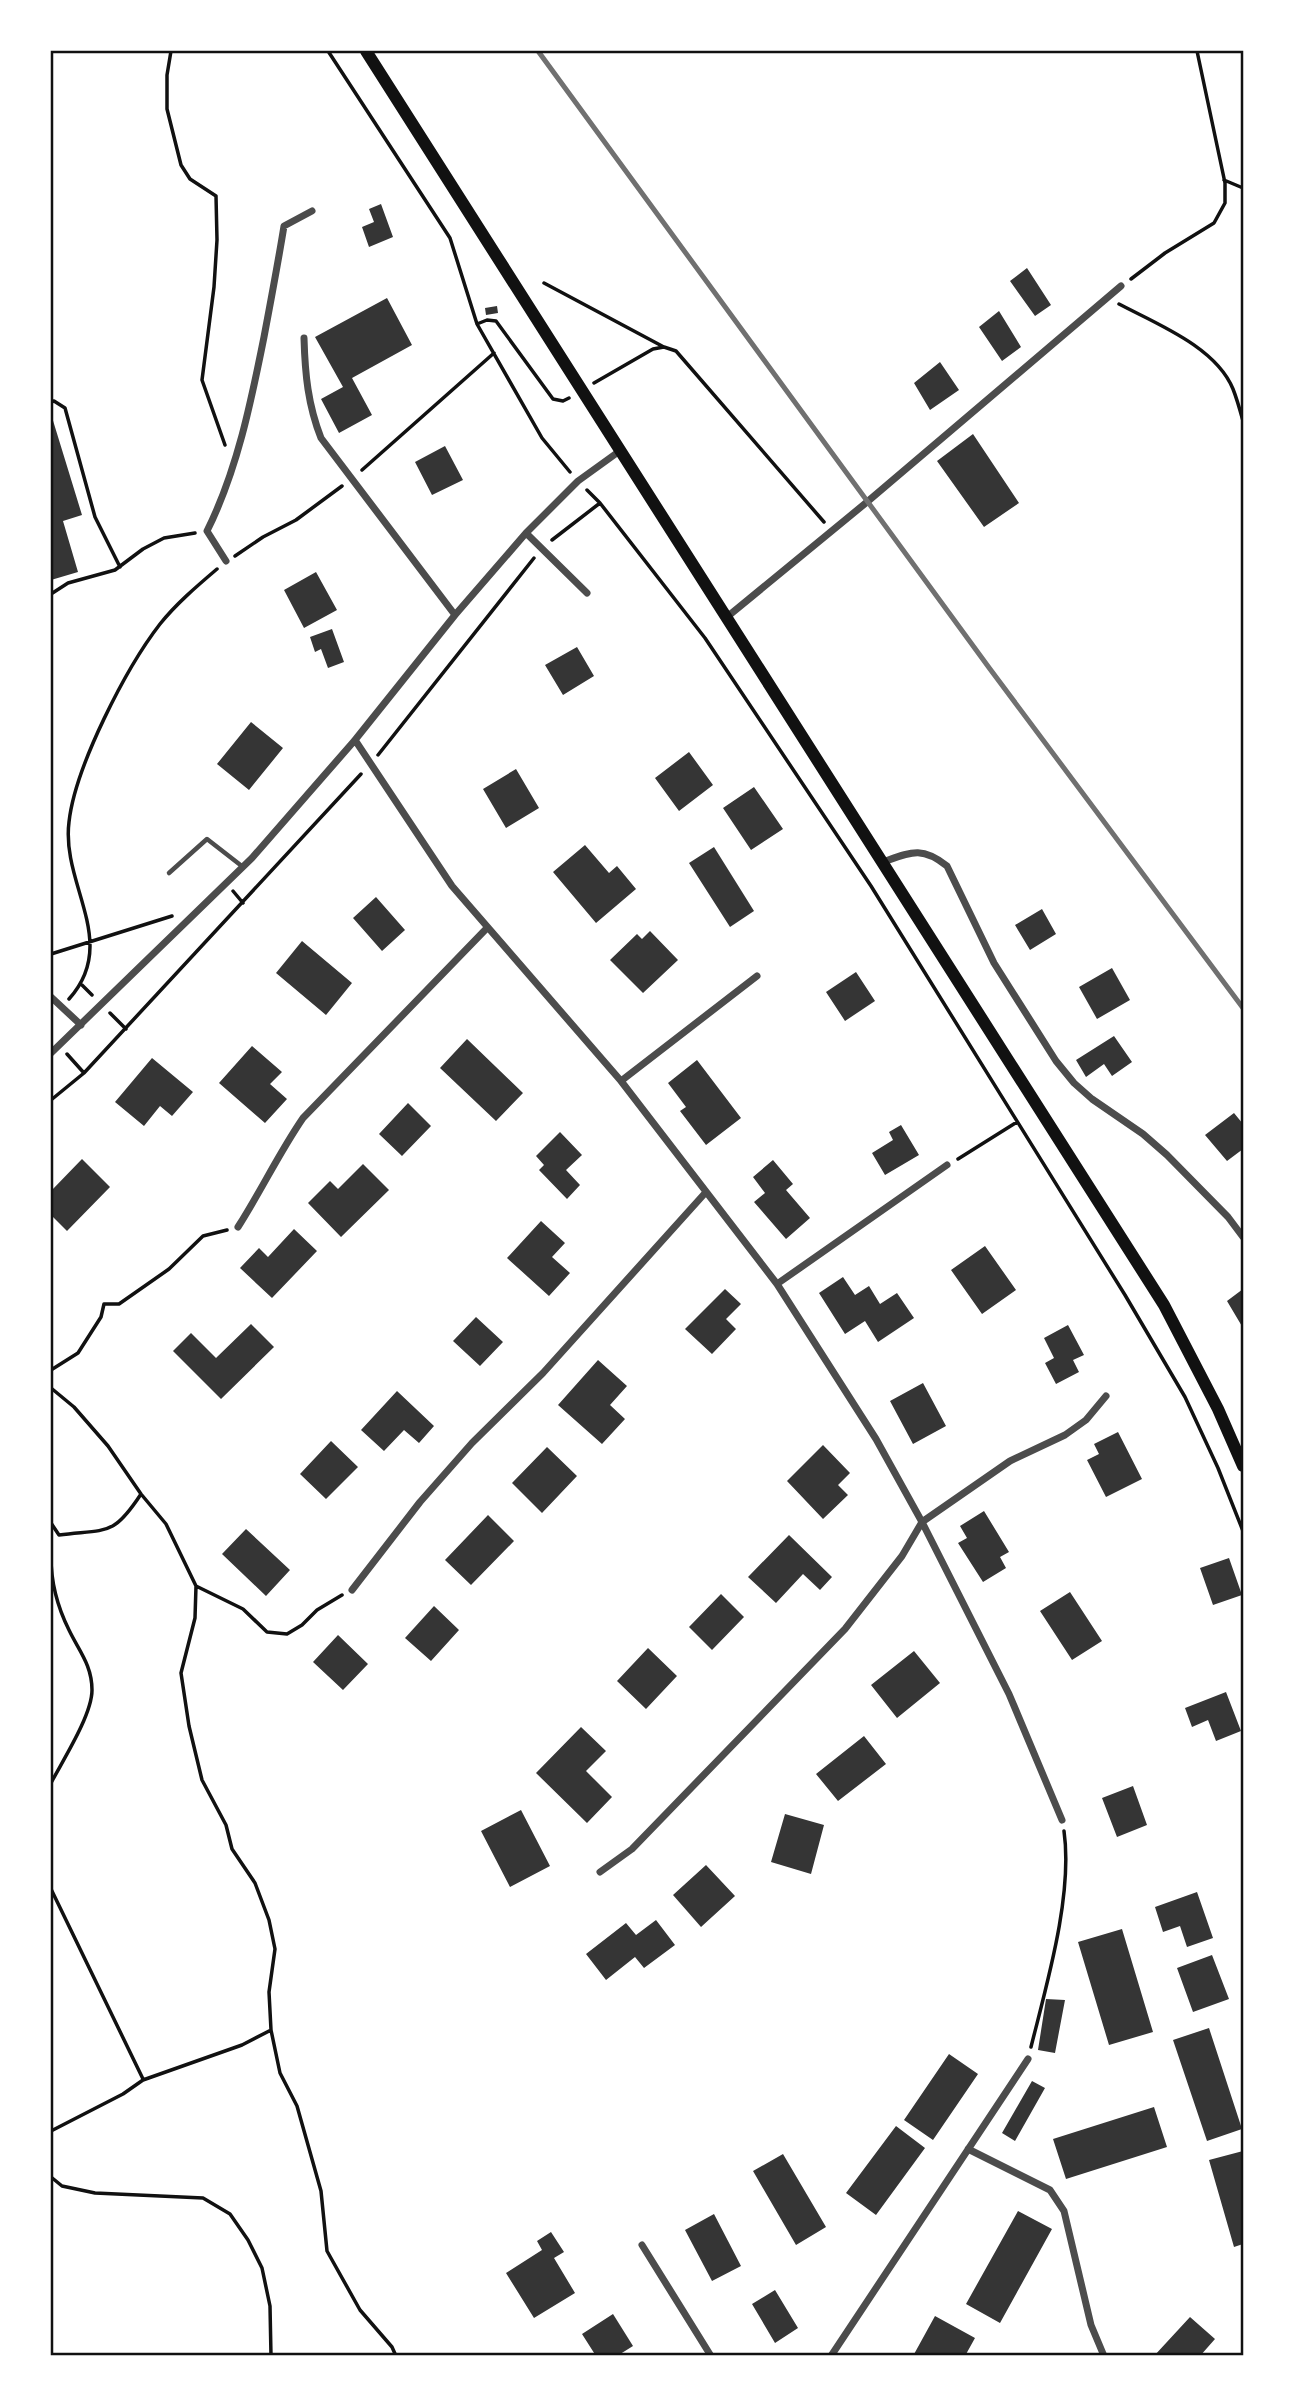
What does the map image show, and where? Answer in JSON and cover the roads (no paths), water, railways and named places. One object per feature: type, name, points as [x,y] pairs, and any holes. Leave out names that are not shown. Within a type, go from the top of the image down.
[{"type":"main road","points":[[366,51],[1164,1305],[1218,1409],[1243,1466]]},
{"type":"street","points":[[226,561],[207,531],[221,503],[254,386],[276,281],[284,226],[312,211]]},
{"type":"street","points":[[727,617],[1121,286]]},
{"type":"street","points":[[304,338],[306,384],[311,413],[321,438],[455,615]]},
{"type":"street","points":[[51,1053],[243,867],[355,740],[455,615],[526,533],[578,481],[622,450]]},
{"type":"street","points":[[526,533],[587,593]]},
{"type":"street","points":[[355,740],[431,857],[487,928],[621,1081],[777,1284],[876,1439],[922,1522],[1009,1694],[1062,1821]]},
{"type":"street","points":[[883,862],[921,851],[935,856],[947,866],[994,963],[1056,1060],[1074,1083],[1167,1155],[1228,1217],[1243,1237]]},
{"type":"street","points":[[238,1227],[271,1174],[279,1154],[303,1118],[487,928]]},
{"type":"street","points":[[621,1081],[757,976]]},
{"type":"street","points":[[51,997],[81,1025]]},
{"type":"street","points":[[777,1284],[947,1165]]},
{"type":"street","points":[[352,1590],[420,1502],[472,1443],[543,1373],[706,1192]]},
{"type":"street","points":[[600,1871],[632,1849],[845,1629],[902,1556],[922,1522],[976,1482],[1010,1461],[1065,1436],[1086,1420],[1106,1396]]},
{"type":"street","points":[[831,2356],[1028,2059]]},
{"type":"street","points":[[968,2149],[1050,2190],[1064,2211],[1091,2325],[1104,2356]]},
{"type":"street","points":[[642,2245],[711,2356]]},
{"type":"lane","points":[[169,873],[207,839],[243,867]]},
{"type":"railway","points":[[538,51],[990,669],[1243,1008]]}]
